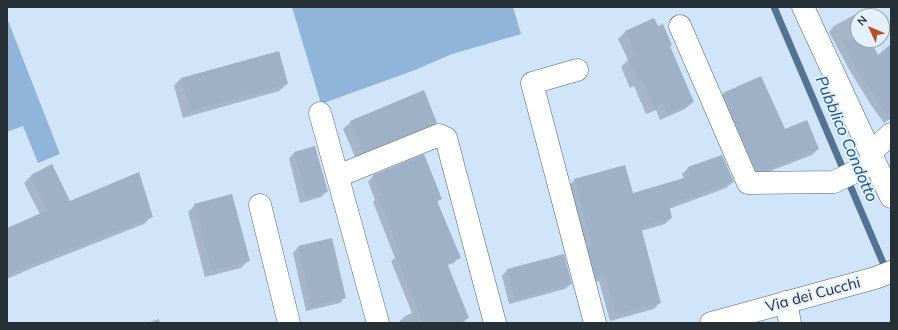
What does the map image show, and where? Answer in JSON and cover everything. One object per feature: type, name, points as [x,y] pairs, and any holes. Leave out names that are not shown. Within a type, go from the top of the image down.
[{"type":"street","points":[[803,7],[861,166],[891,198]]},
{"type":"street","points":[[680,26],[748,183],[834,182],[861,166],[891,134]]},
{"type":"street","points":[[577,70],[532,83],[595,323]]},
{"type":"street","points":[[320,113],[378,323]]},
{"type":"street","points":[[338,176],[439,135],[446,138],[494,323]]},
{"type":"street","points":[[260,206],[289,323]]},
{"type":"street","name":"Via dei Cucchi","points":[[711,323],[788,313],[883,275]]},
{"type":"shaded area","points":[[292,7],[513,7],[521,34],[452,54],[415,70],[321,104]]},
{"type":"shaded area","points":[[7,18],[60,154],[38,163],[23,126],[7,132]]},
{"type":"building","points":[[654,18],[658,26],[663,24],[672,45],[670,46],[694,102],[668,114],[663,103],[654,107],[641,80],[638,82],[628,59],[636,55],[625,31]]},
{"type":"building","points":[[841,40],[850,40],[850,48],[874,48],[878,55],[886,48],[890,48],[891,44],[891,122],[855,66]]},
{"type":"building","points":[[279,51],[288,84],[190,111],[181,78]]},
{"type":"building","points":[[761,76],[785,129],[807,120],[819,149],[766,170],[756,170],[723,93]]},
{"type":"building","points":[[424,90],[437,123],[363,152],[350,121]]},
{"type":"building","points":[[315,146],[328,192],[306,198],[294,152]]},
{"type":"building","points":[[424,154],[442,199],[437,201],[461,258],[447,263],[469,318],[456,323],[423,323],[396,255],[400,253],[378,196],[381,195],[373,175]]},
{"type":"building","points":[[722,155],[734,182],[669,205],[672,218],[641,227],[661,303],[616,315],[605,275],[596,277],[588,247],[592,246],[574,179],[625,165],[633,193],[691,176],[688,167]]},
{"type":"building","points":[[52,164],[70,201],[139,172],[153,217],[7,275],[7,228],[48,210],[31,175]]},
{"type":"building","points":[[232,194],[250,261],[212,271],[194,204]]},
{"type":"building","points":[[332,238],[346,298],[311,306],[298,246]]},
{"type":"building","points":[[564,254],[572,284],[515,299],[507,269]]},
{"type":"waterway","name":"Pubblico Condotto","points":[[774,7],[887,272]]}]
